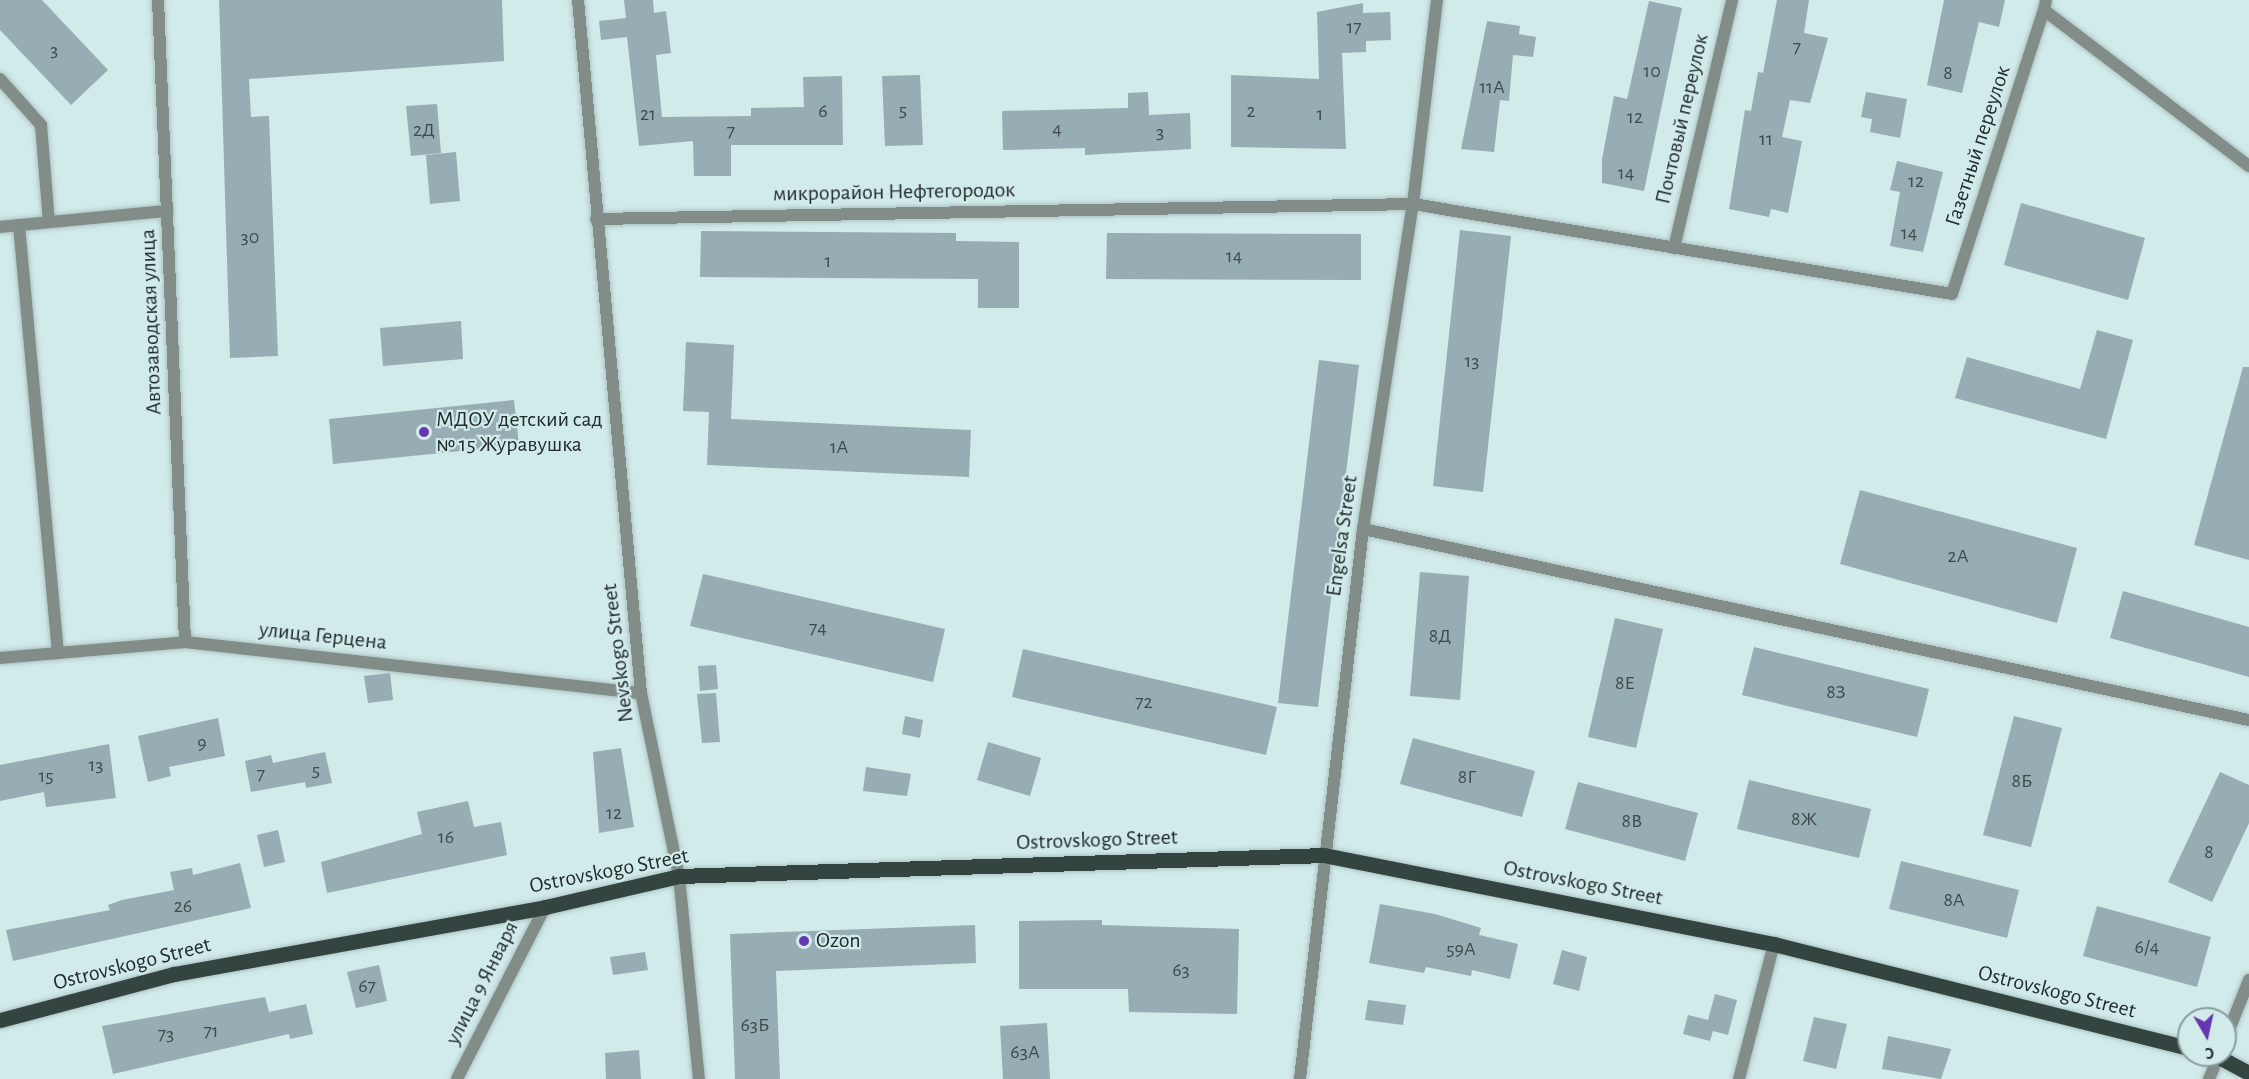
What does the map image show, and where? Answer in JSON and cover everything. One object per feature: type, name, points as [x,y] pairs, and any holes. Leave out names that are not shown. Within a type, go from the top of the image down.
[{"type":"main road","name":"Ostrovskogo Street","points":[[0,1020],[174,974],[545,907],[679,876],[1324,855],[1774,944],[2177,1045]]},
{"type":"street","name":"Автозаводская улица","points":[[158,0],[185,642]]},
{"type":"street","points":[[578,0],[596,219]]},
{"type":"street","name":"Engelsa Street","points":[[1300,1079],[1362,529],[1413,204],[1437,0]]},
{"type":"street","name":"Почтовый переулок","points":[[1674,248],[1732,0]]},
{"type":"street","points":[[2045,5],[2249,166]]},
{"type":"street","name":"Газетный переулок","points":[[1952,294],[2045,5]]},
{"type":"street","points":[[0,79],[41,125],[49,222]]},
{"type":"street","name":"микрорайон Нефтегородок","points":[[596,219],[1413,204],[1952,294]]},
{"type":"street","points":[[0,227],[167,211]]},
{"type":"street","name":"Nevskogo Street","points":[[596,219],[641,693],[679,876],[699,1079]]},
{"type":"street","points":[[19,225],[58,653]]},
{"type":"street","points":[[1362,529],[2249,720]]},
{"type":"street","name":"улица Герцена","points":[[0,658],[185,642],[641,693]]},
{"type":"street","name":"улица 9 Января","points":[[457,1079],[545,907]]},
{"type":"street","points":[[1739,1079],[1774,944]]},
{"type":"street","points":[[2237,1010],[2249,980]]},
{"type":"building","points":[[0,0],[42,0],[108,70],[71,105],[0,30]]},
{"type":"building","points":[[219,0],[502,0],[504,61],[249,79],[251,117],[269,116],[278,356],[230,358]]},
{"type":"building","points":[[624,0],[653,0],[654,13],[666,11],[671,53],[656,55],[662,117],[751,116],[751,108],[804,107],[803,77],[842,76],[843,145],[731,145],[731,176],[694,176],[693,141],[639,146],[627,37],[601,40],[599,21],[626,18]]},
{"type":"building","points":[[1777,0],[1809,0],[1804,33],[1828,38],[1810,103],[1790,100],[1782,137],[1802,141],[1788,213],[1771,209],[1769,217],[1729,209],[1745,110],[1751,111],[1758,72],[1763,73]]},
{"type":"building","points":[[1944,0],[2005,0],[1999,27],[1979,22],[1962,93],[1927,85]]},
{"type":"building","points":[[1649,1],[1682,8],[1644,191],[1602,183],[1602,159],[1614,96],[1627,99]]},
{"type":"building","points":[[1363,3],[1363,13],[1390,12],[1391,40],[1366,41],[1366,52],[1342,53],[1346,149],[1231,147],[1231,75],[1319,79],[1317,12]]},
{"type":"building","points":[[1487,21],[1520,26],[1519,34],[1536,37],[1533,57],[1513,55],[1509,101],[1500,100],[1494,152],[1461,149]]},
{"type":"building","points":[[920,75],[923,145],[885,146],[882,76]]},
{"type":"building","points":[[1148,92],[1149,115],[1190,113],[1191,149],[1085,155],[1085,148],[1003,150],[1002,111],[1128,108],[1128,93]]},
{"type":"building","points":[[1866,92],[1907,99],[1900,138],[1870,132],[1872,119],[1861,117]]},
{"type":"building","points":[[437,104],[441,153],[411,156],[406,106]]},
{"type":"building","points":[[456,152],[460,201],[430,204],[426,155]]},
{"type":"building","points":[[1897,161],[1943,172],[1923,252],[1890,246],[1900,192],[1890,190]]},
{"type":"building","points":[[2021,203],[2145,238],[2128,300],[2004,265]]},
{"type":"building","points":[[1460,230],[1511,236],[1483,492],[1433,486]]},
{"type":"building","points":[[701,231],[956,233],[956,241],[1019,242],[1019,308],[978,308],[978,279],[700,277]]},
{"type":"building","points":[[1107,233],[1361,234],[1361,280],[1106,279]]},
{"type":"building","points":[[461,321],[463,359],[383,366],[380,328]]},
{"type":"building","points":[[2097,330],[2133,340],[2106,439],[1955,398],[1967,357],[2080,389]]},
{"type":"building","points":[[686,342],[734,345],[731,419],[971,430],[969,477],[707,465],[709,412],[683,411]]},
{"type":"building","points":[[1319,360],[1359,365],[1318,707],[1278,703]]},
{"type":"building","points":[[2243,367],[2249,367],[2249,560],[2194,545]]},
{"type":"building","name":"МДОУ детский сад № 15 Журавушка","points":[[514,400],[519,445],[333,464],[329,419]]},
{"type":"building","points":[[1860,490],[2077,548],[2057,623],[1840,564]]},
{"type":"building","points":[[1420,572],[1469,576],[1460,700],[1410,696]]},
{"type":"building","points":[[703,574],[945,629],[933,682],[690,626]]},
{"type":"building","points":[[2123,591],[2249,627],[2249,677],[2110,638]]},
{"type":"building","points":[[1615,618],[1663,629],[1636,748],[1588,737]]},
{"type":"building","points":[[1754,647],[1929,689],[1917,737],[1742,695]]},
{"type":"building","points":[[1023,649],[1277,707],[1266,755],[1012,697]]},
{"type":"building","points":[[716,665],[718,689],[700,691],[698,666]]},
{"type":"building","points":[[390,673],[393,700],[368,703],[364,676]]},
{"type":"building","points":[[716,693],[720,742],[702,743],[697,694]]},
{"type":"building","points":[[905,716],[923,720],[920,738],[902,734]]},
{"type":"building","points":[[2014,716],[2062,728],[2031,847],[1983,835]]},
{"type":"building","points":[[218,718],[225,756],[169,767],[171,776],[148,782],[138,736]]},
{"type":"building","points":[[1413,738],[1535,771],[1522,817],[1400,784]]},
{"type":"building","points":[[988,742],[1041,758],[1030,796],[977,780]]},
{"type":"building","points":[[109,744],[116,798],[46,807],[44,792],[0,801],[0,765]]},
{"type":"building","points":[[621,748],[634,827],[599,833],[593,752]]},
{"type":"building","points":[[325,752],[332,783],[306,788],[305,782],[251,792],[245,761],[271,755],[273,763]]},
{"type":"building","points":[[866,767],[911,774],[907,796],[863,791]]},
{"type":"building","points":[[2220,772],[2249,785],[2249,823],[2212,902],[2168,882]]},
{"type":"building","points":[[1749,780],[1871,809],[1859,858],[1737,829]]},
{"type":"building","points":[[1578,782],[1698,813],[1685,861],[1565,829]]},
{"type":"building","points":[[468,801],[474,827],[501,822],[507,855],[327,893],[321,862],[422,834],[417,812]]},
{"type":"building","points":[[278,830],[285,862],[264,867],[257,835]]},
{"type":"building","points":[[1901,861],[2019,890],[2007,938],[1889,909]]},
{"type":"building","points":[[240,863],[251,908],[13,961],[6,930],[110,910],[108,905],[122,900],[174,890],[170,872],[192,868],[193,875]]},
{"type":"building","points":[[1380,904],[1435,914],[1481,928],[1479,935],[1518,944],[1510,979],[1472,970],[1471,976],[1426,967],[1424,973],[1369,963]]},
{"type":"building","points":[[2097,906],[2211,937],[2197,987],[2083,956]]},
{"type":"building","points":[[1102,920],[1102,925],[1239,929],[1237,1014],[1129,1012],[1128,989],[1019,989],[1019,921]]},
{"type":"building","points":[[975,925],[976,963],[776,971],[780,1079],[735,1079],[730,934]]},
{"type":"building","points":[[1562,950],[1587,957],[1579,991],[1553,984]]},
{"type":"building","points":[[645,952],[648,970],[613,975],[610,957]]},
{"type":"building","points":[[379,965],[387,1001],[356,1008],[347,972]]},
{"type":"building","points":[[1715,994],[1737,1000],[1728,1035],[1713,1031],[1710,1041],[1683,1034],[1688,1015],[1708,1020]]},
{"type":"building","points":[[265,997],[269,1012],[306,1004],[313,1034],[290,1039],[289,1034],[113,1074],[102,1026]]},
{"type":"building","points":[[1368,1000],[1406,1005],[1403,1025],[1365,1020]]},
{"type":"building","points":[[1814,1017],[1847,1024],[1836,1069],[1803,1061]]},
{"type":"building","points":[[1047,1023],[1050,1079],[1003,1079],[1000,1026]]},
{"type":"building","points":[[1888,1036],[1951,1049],[1941,1079],[1882,1069]]},
{"type":"building","points":[[639,1050],[641,1079],[606,1079],[605,1053]]},
{"type":"place","name":"МДОУ детский сад № 15 Журавушка","points":[[424,432]]},
{"type":"place","name":"Ozon","points":[[804,941]]}]
